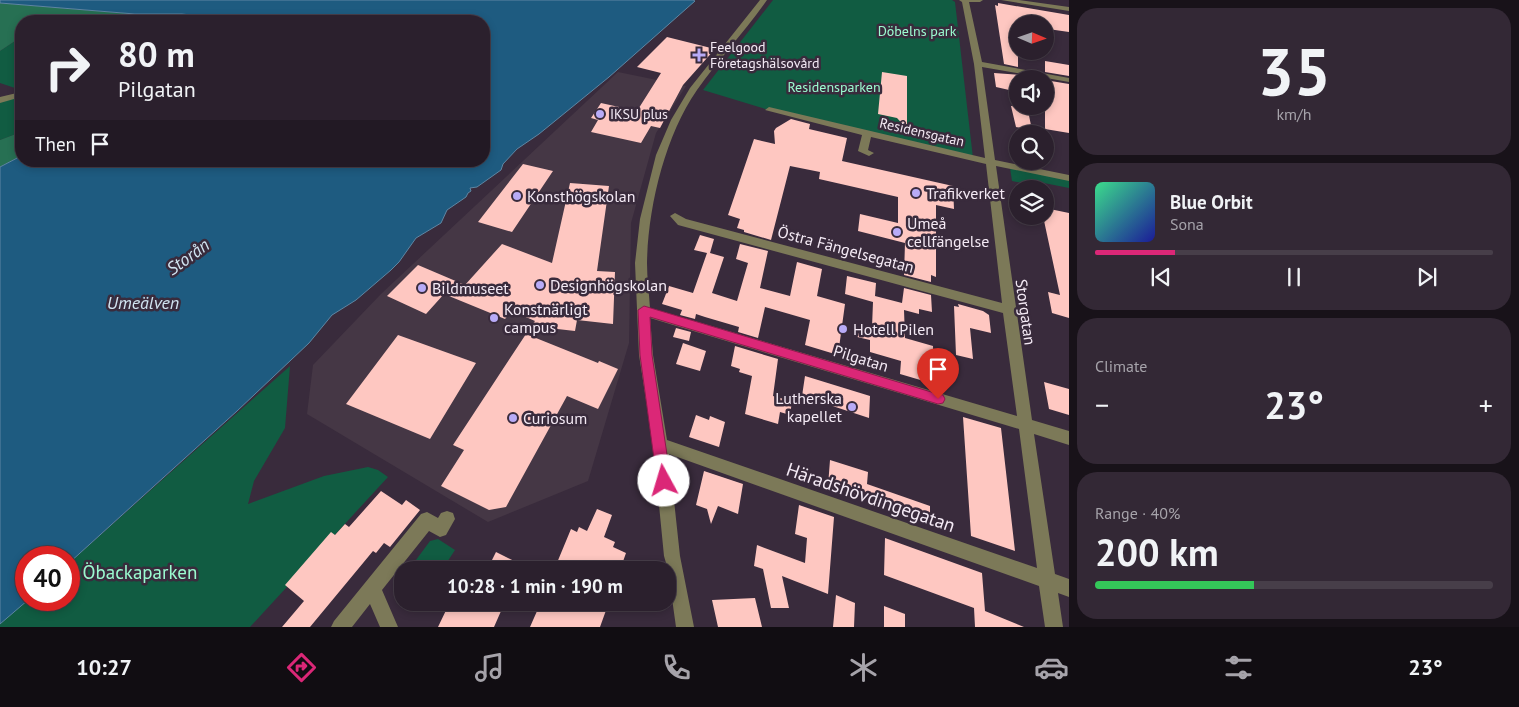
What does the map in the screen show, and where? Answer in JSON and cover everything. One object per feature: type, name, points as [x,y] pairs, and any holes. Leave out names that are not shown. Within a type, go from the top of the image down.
[{"type":"street","points":[[685,627],[672,556],[660,444],[646,355],[641,263],[644,219],[661,155],[675,120],[693,90],[764,0]]},
{"type":"street","points":[[963,0],[980,0]]},
{"type":"street","name":"Storgatan","points":[[963,0],[978,64],[1025,425],[1054,627]]},
{"type":"street","points":[[1004,0],[1069,9]]},
{"type":"street","points":[[978,64],[1069,80]]},
{"type":"street","points":[[0,100],[15,96]]},
{"type":"street","name":"Residensgatan","points":[[769,110],[990,162],[1069,178]]},
{"type":"street","points":[[867,133],[863,151],[869,153]]},
{"type":"street","name":"Östra Fängelsegatan","points":[[675,216],[682,222],[1010,310]]},
{"type":"street","name":"Pilgatan","points":[[644,310],[1069,438]]},
{"type":"street","name":"Häradshövdingegatan","points":[[660,444],[1069,588]]},
{"type":"street","points":[[340,627],[427,520],[440,529],[447,519]]},
{"type":"street","points":[[372,588],[390,627]]},
{"type":"shaded area","name":"Konstnärligt campus","points":[[618,72],[686,86],[656,133],[631,223],[629,343],[588,481],[488,522],[307,414],[313,365],[381,294]]},
{"type":"green space","points":[[773,0],[952,0],[955,2],[973,158],[769,110],[703,90]]},
{"type":"green space","points":[[0,3],[135,14],[190,15],[15,15],[15,41],[0,51]]},
{"type":"green space","points":[[15,41],[15,88],[0,83],[0,51]]},
{"type":"green space","points":[[15,96],[15,134],[0,140],[0,100]]},
{"type":"green space","points":[[15,134],[15,159],[0,167],[0,140]]},
{"type":"green space","points":[[1010,170],[1020,170],[1069,180],[1069,188],[1054,185],[1054,180],[1012,180]]},
{"type":"green space","name":"Öbackaparken","points":[[290,366],[285,428],[254,481],[248,504],[324,476],[368,467],[378,470],[388,477],[250,627],[0,627],[0,624],[15,611],[80,611],[80,553]]},
{"type":"green space","points":[[438,539],[455,550],[448,561],[415,561],[430,541]]},
{"type":"water","name":"Umeälven","points":[[0,0],[695,1],[609,77],[539,134],[517,149],[503,164],[501,170],[477,187],[470,188],[471,191],[466,197],[447,210],[441,223],[416,238],[391,270],[356,300],[332,315],[309,343],[80,553],[80,546],[15,546],[15,611],[0,624],[0,167],[15,159],[15,167],[490,167],[490,15],[135,14],[0,3]]},
{"type":"building","points":[[998,3],[1069,15],[1069,32],[1054,30],[1054,15],[1009,15],[1009,60],[1018,60],[1018,67],[1004,64],[995,5],[998,6]]},
{"type":"building","points":[[667,37],[715,49],[683,85],[660,128],[651,126],[641,143],[591,132],[598,120],[591,118],[601,103],[637,111],[661,73],[637,67]]},
{"type":"building","points":[[1045,61],[1069,65],[1069,76],[1054,74],[1054,70],[1045,70]]},
{"type":"building","points":[[882,72],[907,76],[907,129],[897,118],[878,114]]},
{"type":"building","points":[[994,73],[1009,74],[1009,90],[996,87]]},
{"type":"building","points":[[1054,82],[1069,84],[1069,133],[1054,130],[1054,125],[1045,125],[1045,115],[1054,115]]},
{"type":"building","points":[[1013,115],[1029,115],[1031,125],[1016,125]]},
{"type":"building","points":[[791,119],[810,124],[809,129],[847,138],[842,161],[953,186],[954,209],[936,205],[936,277],[931,275],[931,282],[904,275],[905,243],[858,231],[860,214],[898,223],[898,197],[819,179],[820,172],[790,166],[771,240],[737,228],[740,219],[728,215],[754,139],[775,144],[774,131]]},
{"type":"building","name":"Konsthögskolan","points":[[523,164],[553,171],[512,232],[478,222]]},
{"type":"building","points":[[570,183],[609,186],[597,271],[615,272],[613,324],[577,320],[575,331],[531,326],[535,321],[512,311],[505,319],[444,294],[426,314],[387,296],[418,265],[465,285],[502,244],[552,263]]},
{"type":"building","points":[[1054,210],[1069,213],[1069,318],[1052,313],[1048,292],[1060,295],[1045,225],[1054,225]]},
{"type":"building","points":[[700,235],[714,239],[710,253],[724,257],[712,293],[737,301],[748,263],[736,259],[740,244],[768,251],[760,288],[790,296],[797,262],[822,269],[817,296],[845,304],[838,355],[805,345],[810,320],[765,307],[758,338],[738,332],[739,327],[696,314],[695,319],[680,315],[682,310],[662,304],[669,286],[693,293],[707,253],[694,250]]},
{"type":"building","points":[[847,276],[876,283],[875,296],[902,303],[904,288],[931,295],[932,312],[919,309],[919,314],[904,310],[905,338],[933,346],[934,384],[900,374],[901,361],[870,352],[870,340],[853,336],[872,327],[873,302],[845,294]]},
{"type":"building","points":[[958,304],[983,311],[989,315],[991,333],[970,328],[973,359],[956,355],[954,306],[959,307]]},
{"type":"building","points":[[676,328],[691,332],[689,341],[673,337]]},
{"type":"building","name":"Curiosum","points":[[526,334],[598,363],[599,361],[618,369],[598,409],[567,396],[506,507],[489,510],[441,486],[464,450],[453,445]]},
{"type":"building","points":[[398,335],[476,363],[430,439],[346,404]]},
{"type":"building","points":[[683,343],[706,351],[700,371],[676,364]]},
{"type":"building","points":[[735,346],[778,359],[773,396],[792,401],[790,415],[780,412],[778,424],[745,414],[752,376],[739,372],[740,369],[731,366]]},
{"type":"building","name":"Lutherska kapellet","points":[[805,376],[870,396],[869,418],[802,396]]},
{"type":"building","points":[[1044,382],[1069,389],[1069,415],[1049,409]]},
{"type":"building","points":[[696,415],[709,420],[710,416],[725,422],[719,447],[689,437]]},
{"type":"building","points":[[963,417],[1001,428],[1015,551],[971,536]]},
{"type":"building","points":[[830,460],[868,472],[867,484],[930,506],[930,522],[828,486]]},
{"type":"building","points":[[704,471],[743,484],[738,514],[718,506],[711,524],[707,509],[696,505]]},
{"type":"building","points":[[381,491],[402,505],[406,500],[420,510],[390,547],[384,543],[376,553],[373,551],[310,627],[282,627],[304,601],[285,585],[331,532],[335,535],[345,524],[349,527]]},
{"type":"building","points":[[799,505],[834,517],[828,594],[782,576],[789,608],[771,608],[763,569],[754,566],[757,545],[805,563],[807,538],[795,534]]},
{"type":"building","points":[[597,509],[612,515],[604,537],[615,542],[613,547],[626,553],[623,561],[558,561],[571,529],[577,532],[579,527],[587,531]]},
{"type":"building","points":[[885,538],[982,573],[985,611],[1024,627],[975,627],[974,608],[884,575]]},
{"type":"building","points":[[496,552],[514,561],[492,561]]},
{"type":"building","points":[[836,595],[855,603],[854,627],[833,627]]},
{"type":"building","points":[[755,598],[762,627],[718,627],[712,600]]},
{"type":"building","points":[[884,606],[905,614],[905,627],[884,627]]},
{"type":"building","points":[[446,611],[501,611],[494,627],[438,627]]},
{"type":"building","points":[[537,611],[606,611],[600,627],[530,627]]},
{"type":"place","name":"Feelgood Företagshälsovård","points":[[699,55]]},
{"type":"place","name":"IKSU plus","points":[[600,114]]},
{"type":"place","name":"Trafikverket","points":[[916,193]]},
{"type":"place","name":"Konsthögskolan","points":[[517,196]]},
{"type":"place","name":"Umeå cellfängelse","points":[[897,232]]},
{"type":"place","name":"Designhögskolan","points":[[540,285]]},
{"type":"place","name":"Bildmuseet","points":[[422,288]]},
{"type":"place","name":"Konstnärligt campus","points":[[494,318]]},
{"type":"place","name":"Hotell Pilen","points":[[843,329]]},
{"type":"place","name":"Lutherska kapellet","points":[[852,407]]},
{"type":"place","name":"Curiosum","points":[[513,418]]},
{"type":"route","points":[[664,481],[646,355],[644,310],[938,399]]},
{"type":"park label","name":"Döbelns park","points":[[917,31]]},
{"type":"park label","name":"Residensparken","points":[[834,87]]},
{"type":"water label","name":"Storån","points":[[188,257]]}]
